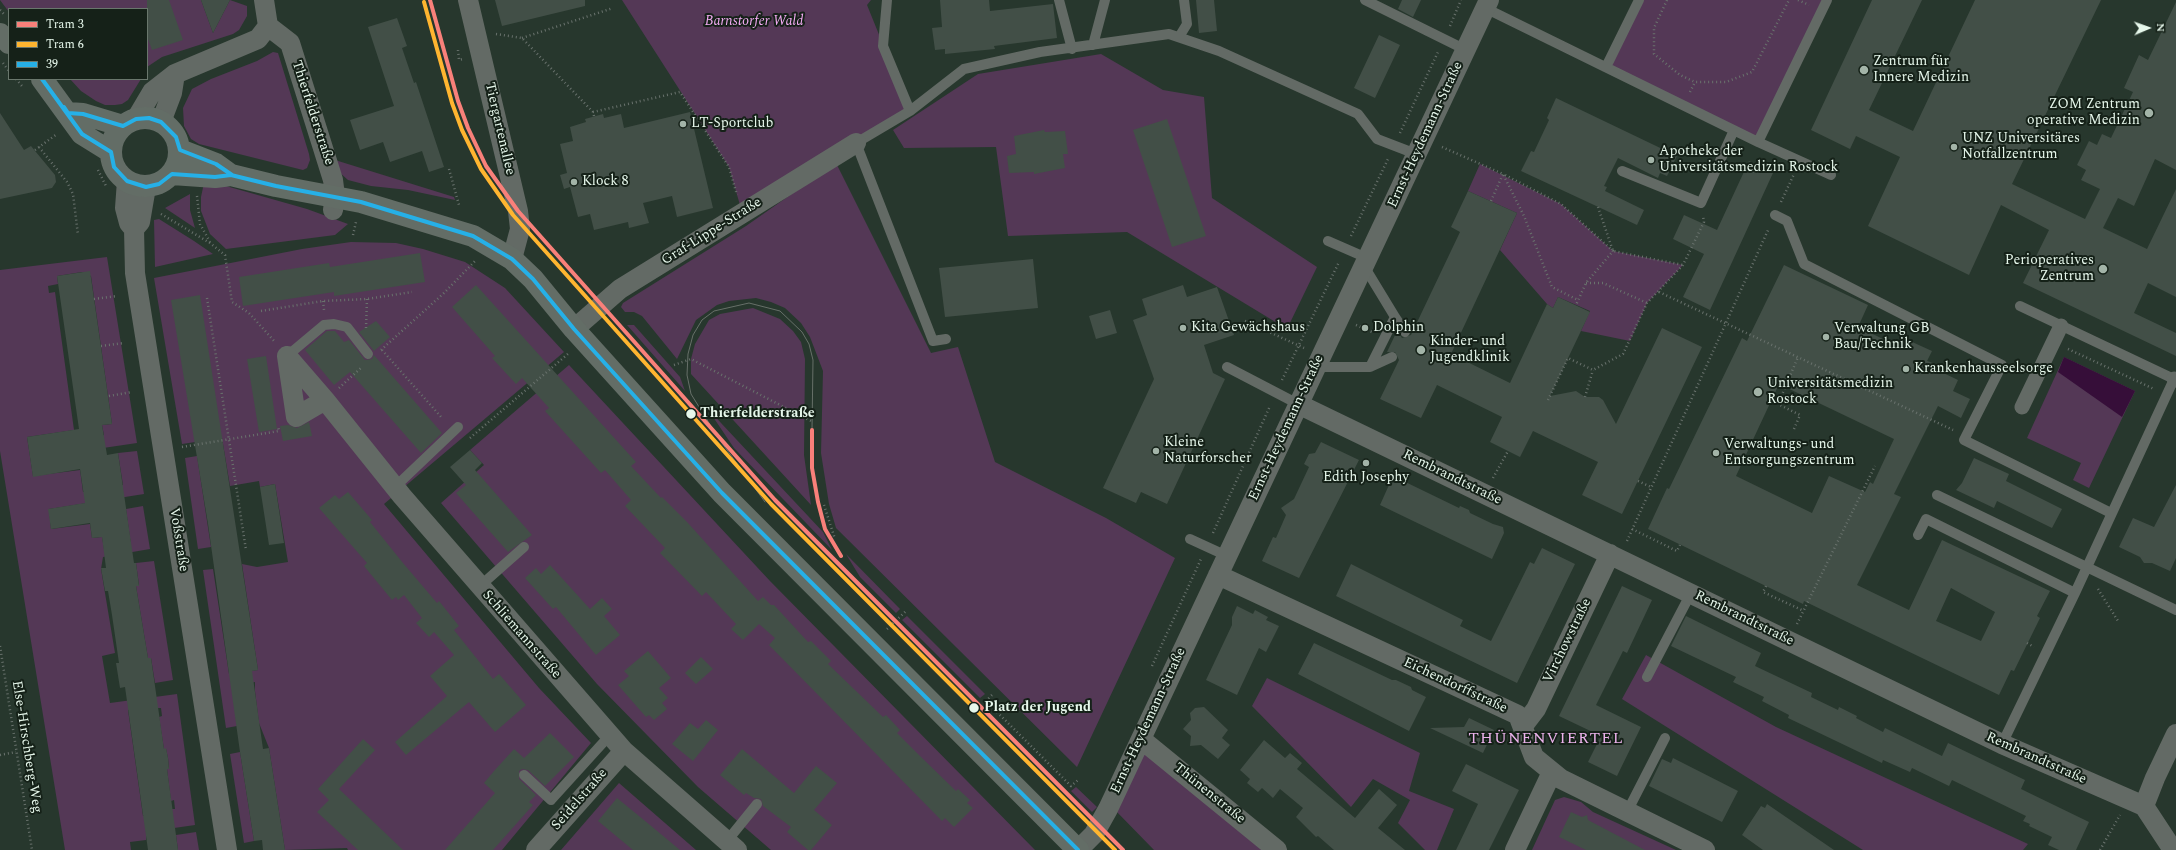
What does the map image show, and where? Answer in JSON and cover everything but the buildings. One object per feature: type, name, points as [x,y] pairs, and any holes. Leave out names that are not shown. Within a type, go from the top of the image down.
[{"type":"main road","points":[[0,34],[8,42]]},
{"type":"main road","points":[[43,80],[65,122],[111,152]]},
{"type":"main road","points":[[65,122],[83,114],[130,123],[149,118],[161,122],[176,137],[180,150],[178,163],[172,174],[159,184],[136,184],[114,167],[111,152],[115,136],[130,123]]},
{"type":"main road","points":[[180,150],[216,164],[231,175]]},
{"type":"main road","points":[[172,174],[215,176],[231,175],[334,203],[361,202],[473,236],[512,259],[533,279],[574,329],[722,493],[1078,850]]},
{"type":"street","points":[[130,123],[152,92],[175,74],[258,39],[268,26],[264,0]]},
{"type":"street","name":"Tiergartenallee","points":[[468,0],[518,211],[520,229],[512,259]]},
{"type":"street","name":"Ernst-Heydemann-Straße","points":[[1078,850],[1094,834],[1141,739],[1487,4]]},
{"type":"street","name":"Thierfelderstraße","points":[[268,26],[290,43],[333,180],[334,203]]},
{"type":"street","points":[[161,122],[170,99],[175,74]]},
{"type":"street","name":"Graf-Lippe-Straße","points":[[574,329],[620,289],[742,212],[856,143]]},
{"type":"street","name":"Voßstraße","points":[[136,184],[125,208],[129,223],[134,229],[136,272],[227,850]]},
{"type":"street","points":[[2022,407],[2061,326]]},
{"type":"street","points":[[287,356],[296,417],[325,400]]},
{"type":"street","name":"Schliemannstraße","points":[[287,356],[325,400],[395,487],[624,751],[732,846]]},
{"type":"street","name":"Rembrandtstraße","points":[[1298,404],[2002,744],[2136,803]]},
{"type":"street","name":"Virchowstraße","points":[[1523,726],[1536,709],[1614,556]]},
{"type":"street","name":"Eichendorffstraße","points":[[1218,575],[1518,715],[1534,757],[1561,779],[1706,850]]},
{"type":"street","points":[[2173,850],[2136,803],[2162,764],[2176,734]]},
{"type":"street","name":"Thünenstraße","points":[[1141,739],[1277,850]]},
{"type":"street","name":"Seidelstraße","points":[[536,850],[624,751]]},
{"type":"street","points":[[1514,850],[1552,772]]},
{"type":"lane","points":[[887,0],[883,46],[910,111]]},
{"type":"lane","points":[[1059,0],[1072,49]]},
{"type":"lane","points":[[1093,46],[1105,0]]},
{"type":"lane","points":[[1179,37],[1187,24],[1184,0]]},
{"type":"lane","points":[[1365,0],[1466,50]]},
{"type":"lane","points":[[1606,67],[1639,0]]},
{"type":"lane","points":[[1758,142],[1827,0]]},
{"type":"lane","points":[[1487,4],[1606,67],[1758,142],[1831,175]]},
{"type":"lane","points":[[946,339],[933,341],[856,143],[910,111],[964,69],[1040,52],[1072,49],[1169,34],[1219,50],[1358,114],[1377,139],[1416,154]]},
{"type":"lane","points":[[1622,171],[1701,203],[1734,130]]},
{"type":"lane","points":[[1775,215],[1787,221],[1804,264],[2002,365],[1964,440],[2111,513]]},
{"type":"lane","points":[[1328,241],[1365,262],[1404,332]]},
{"type":"lane","points":[[2002,744],[2075,593],[2111,513],[2175,379],[2020,306]]},
{"type":"lane","points":[[1370,367],[1395,317]]},
{"type":"lane","points":[[287,356],[324,325],[334,324],[347,326],[372,354]]},
{"type":"lane","points":[[1316,367],[1370,367],[1392,357]]},
{"type":"lane","points":[[1227,367],[1298,404]]},
{"type":"lane","points":[[395,487],[458,427]]},
{"type":"lane","points":[[1937,495],[2176,610]]},
{"type":"lane","points":[[1918,535],[1926,519],[2075,593]]},
{"type":"lane","points":[[1190,539],[1227,556]]},
{"type":"lane","points":[[480,586],[524,548]]},
{"type":"lane","points":[[1647,677],[1691,594]]},
{"type":"lane","points":[[524,775],[551,800],[610,735]]},
{"type":"lane","points":[[1627,812],[1664,738]]},
{"type":"lane","points":[[732,846],[757,804]]},
{"type":"path","points":[[1667,0],[1654,28],[1654,54],[1680,75],[1695,82],[1726,82],[1752,72],[1789,0]]},
{"type":"path","points":[[476,32],[522,38],[613,8]]},
{"type":"path","points":[[522,38],[593,112],[594,116]]},
{"type":"path","points":[[0,58],[8,70]]},
{"type":"path","points":[[593,112],[680,92],[728,167],[742,212]]},
{"type":"path","points":[[35,150],[65,122]]},
{"type":"path","points":[[39,147],[67,182],[72,194],[78,235]]},
{"type":"path","points":[[1442,147],[1503,174],[1561,204],[1613,251],[1683,266]]},
{"type":"path","points":[[1614,556],[1632,529],[1800,161]]},
{"type":"path","points":[[449,170],[459,205]]},
{"type":"path","points":[[1491,201],[1503,174]]},
{"type":"path","points":[[1503,174],[1524,216],[1552,287],[1578,300]]},
{"type":"path","points":[[198,191],[197,205],[200,224],[210,243]]},
{"type":"path","points":[[1585,397],[1593,370],[1623,354],[1647,304],[1683,266],[1704,222],[1701,203]]},
{"type":"path","points":[[1598,207],[1613,251]]},
{"type":"path","points":[[157,213],[210,243],[225,255],[232,302],[249,313],[287,356]]},
{"type":"path","points":[[1576,305],[1586,283],[1613,251]]},
{"type":"path","points":[[372,354],[382,350],[444,293],[476,260]]},
{"type":"path","points":[[1586,283],[1603,283],[1647,304]]},
{"type":"path","points":[[261,311],[323,301],[367,299],[412,292]]},
{"type":"path","points":[[1659,292],[1726,322],[1966,436]]},
{"type":"path","points":[[94,299],[117,296]]},
{"type":"path","points":[[207,298],[246,550]]},
{"type":"path","points":[[355,336],[366,328],[367,299]]},
{"type":"path","points":[[1340,317],[1384,338]]},
{"type":"path","points":[[1245,321],[1299,346]]},
{"type":"path","points":[[2053,342],[2167,396]]},
{"type":"path","points":[[101,346],[124,343]]},
{"type":"path","points":[[382,350],[442,418]]},
{"type":"path","points":[[467,440],[569,353]]},
{"type":"path","points":[[1794,429],[1800,415],[1778,404],[1798,357]]},
{"type":"path","points":[[1548,400],[1568,358],[1593,370]]},
{"type":"path","points":[[674,365],[691,359],[814,422]]},
{"type":"path","points":[[325,400],[365,365]]},
{"type":"path","points":[[109,396],[132,392]]},
{"type":"path","points":[[174,449],[279,431],[278,420],[296,417]]},
{"type":"path","points":[[1493,477],[1508,451]]},
{"type":"path","points":[[1807,604],[1875,466]]},
{"type":"path","points":[[1638,482],[1651,487]]},
{"type":"path","points":[[824,505],[835,538]]},
{"type":"path","points":[[1632,529],[1677,551],[1680,545]]},
{"type":"path","points":[[2086,568],[2118,621]]},
{"type":"path","points":[[1766,586],[1763,592],[1804,611]]},
{"type":"path","points":[[883,633],[907,610]]},
{"type":"path","name":"Else-Hirschberg-Weg","points":[[0,646],[32,850]]},
{"type":"path","points":[[992,695],[986,701],[1071,786],[1078,780]]},
{"type":"path","points":[[0,755],[16,752]]},
{"type":"path","points":[[2100,850],[2136,803]]},
{"type":"green space","points":[[0,0],[201,0],[213,33],[230,0],[247,6],[247,16],[239,30],[233,34],[162,57],[148,66],[148,8],[8,8],[8,11]]},
{"type":"green space","name":"Barnstorfer Wald","points":[[622,0],[871,0],[867,5],[910,111],[742,212],[729,167]]},
{"type":"green space","points":[[1639,0],[1827,0],[1758,142],[1606,67]]},
{"type":"green space","points":[[273,52],[278,53],[309,154],[310,160],[307,168],[303,170],[199,144],[191,139],[184,126],[183,108],[192,89],[211,79],[257,61]]},
{"type":"green space","points":[[1101,54],[1163,90],[1204,97],[1212,198],[1317,267],[1287,329],[1127,232],[1008,236],[996,147],[904,148],[893,130],[978,74]]},
{"type":"green space","points":[[71,80],[140,80],[128,100],[122,104],[105,105],[81,91]]},
{"type":"green space","points":[[335,160],[454,197],[455,200],[408,190],[371,186],[348,180],[339,172]]},
{"type":"green space","points":[[836,163],[931,353],[958,347],[995,462],[1106,518],[1175,558],[1077,767],[836,528],[829,504],[821,453],[823,371],[810,337],[801,323],[785,308],[771,302],[756,298],[729,301],[717,305],[696,320],[677,359],[642,316],[634,312],[625,312],[621,307],[623,303],[746,226]]},
{"type":"green space","points":[[1480,164],[1561,204],[1613,251],[1683,265],[1647,303],[1630,341],[1581,331],[1590,311],[1558,297],[1553,308],[1547,304],[1500,250],[1517,213],[1468,191]]},
{"type":"green space","points":[[204,183],[226,186],[307,209],[348,224],[335,235],[226,249],[210,234],[201,211],[201,197]]},
{"type":"green space","points":[[190,194],[190,210],[195,228],[165,208]]},
{"type":"green space","points":[[159,219],[213,254],[155,267],[154,220]]},
{"type":"green space","points":[[351,242],[396,243],[423,249],[465,262],[505,288],[564,352],[384,504],[539,688],[591,743],[502,850],[348,850],[347,848],[285,850],[269,748],[259,723],[255,682],[236,686],[237,726],[226,728],[203,570],[213,569],[229,674],[258,670],[242,564],[257,567],[288,562],[275,484],[260,487],[259,481],[230,486],[222,438],[182,444],[154,278],[302,249]]},
{"type":"green space","points":[[107,257],[137,443],[76,452],[104,435],[102,425],[112,424],[91,276],[82,272],[57,276],[58,284],[48,286],[49,293],[55,292],[74,430],[27,437],[33,476],[80,470],[83,492],[123,485],[118,453],[137,451],[144,494],[49,509],[51,529],[90,524],[92,538],[102,537],[104,549],[131,545],[126,509],[143,506],[150,549],[103,557],[101,569],[115,653],[102,656],[110,703],[177,694],[195,825],[146,832],[146,840],[130,842],[131,850],[65,850],[0,451],[0,270]],"holes":[[[161,708],[162,716],[159,717],[164,749],[166,749],[168,758],[169,768],[167,769],[171,801],[174,800],[175,809],[172,809],[172,812],[143,816],[128,710]]]},
{"type":"green space","points":[[753,308],[780,319],[793,331],[801,342],[805,359],[804,455],[811,505],[691,374],[691,359],[695,344],[709,320],[720,314]]},
{"type":"green space","points":[[627,325],[634,325],[680,377],[685,391]]},
{"type":"green space","points":[[2064,357],[2135,391],[2089,488],[2073,480],[2081,463],[2027,438]]},
{"type":"green space","points":[[569,365],[770,581],[1035,850],[771,850],[698,787],[597,684],[441,503],[484,465],[470,450]]},
{"type":"green space","points":[[707,408],[823,532],[832,550],[734,448]]},
{"type":"green space","points":[[197,456],[211,547],[198,549],[185,458]]},
{"type":"green space","points":[[846,554],[900,609],[896,613],[860,577]]},
{"type":"green space","points":[[154,561],[173,680],[155,683],[151,658],[148,658],[136,586],[139,585],[136,563]]},
{"type":"green space","points":[[907,616],[985,694],[980,698],[902,620]]},
{"type":"green space","points":[[1646,655],[1776,727],[2028,844],[2023,850],[1863,850],[1622,699]]},
{"type":"green space","points":[[1267,678],[1420,753],[1409,791],[1454,809],[1437,850],[1425,850],[1398,823],[1410,800],[1373,779],[1351,807],[1252,706]]},
{"type":"green space","points":[[1145,748],[1264,850],[1154,850],[1115,810]]},
{"type":"green space","points":[[240,752],[254,841],[244,843],[230,754]]},
{"type":"green space","points":[[619,783],[696,850],[561,850]]},
{"type":"green space","points":[[1076,787],[1097,807],[1092,812],[1071,791]]},
{"type":"green space","points":[[1564,797],[1581,802],[1593,812],[1676,850],[1532,850],[1555,800]]},
{"type":"green space","points":[[196,832],[199,850],[178,850],[176,835]]},
{"type":"shaded area","points":[[2064,357],[2135,391],[2122,417],[2058,372]]},
{"type":"tram line","name":"3","points":[[430,0],[458,101],[468,128],[486,166],[518,211],[775,500],[1123,850]]},
{"type":"tram line","name":"6","points":[[424,2],[452,103],[462,130],[481,169],[513,215],[771,504],[1115,850]]},
{"type":"tram line","points":[[765,502],[719,439],[691,394],[687,375],[688,354],[693,335],[702,320],[714,311],[749,303],[780,311],[802,332],[809,344],[813,360],[812,430]]},
{"type":"tram line","name":"3","points":[[812,430],[812,468],[818,502],[825,529],[841,556]]},
{"type":"transit line","name":"39","points":[[43,80],[82,134],[111,152],[114,167],[127,181],[146,187],[159,184],[172,174],[215,177],[231,175],[276,186],[361,202],[473,236],[512,259],[533,279],[574,329],[722,493],[1078,850]]},
{"type":"transit line","name":"39","points":[[64,107],[68,113],[83,114],[123,126],[136,119],[149,118],[161,122],[176,137],[180,150],[216,164],[232,175]]},
{"type":"place","name":"Zentrum für Innere Medizin","points":[[1864,70]]},
{"type":"place","name":"ZOM Zentrum operative Medizin","points":[[2149,113]]},
{"type":"place","name":"LT-Sportclub","points":[[683,124]]},
{"type":"place","name":"UNZ Universitäres Notfallzentrum","points":[[1954,147]]},
{"type":"place","name":"Apotheke der Universitätsmedizin Rostock","points":[[1651,160]]},
{"type":"place","name":"Klock 8","points":[[574,182]]},
{"type":"place","name":"Perioperatives Zentrum","points":[[2103,269]]},
{"type":"place","name":"Kita Gewächshaus","points":[[1183,328]]},
{"type":"place","name":"Dolphin","points":[[1365,328]]},
{"type":"place","name":"Verwaltung GB Bau/Technik","points":[[1826,337]]},
{"type":"place","name":"Kinder- und Jugendklinik","points":[[1421,350]]},
{"type":"place","name":"Krankenhausseelsorge","points":[[1906,369]]},
{"type":"place","name":"Universitätsmedizin Rostock","points":[[1758,392]]},
{"type":"place","name":"Thierfelderstraße","points":[[691,414]]},
{"type":"place","name":"Kleine Naturforscher","points":[[1156,451]]},
{"type":"place","name":"Verwaltungs- und Entsorgungszentrum","points":[[1716,453]]},
{"type":"place","name":"Edith Josephy","points":[[1366,463]]},
{"type":"place","name":"Platz der Jugend","points":[[974,708]]},
{"type":"district","name":"THÜNENVIERTEL","points":[[1546,740]]}]
